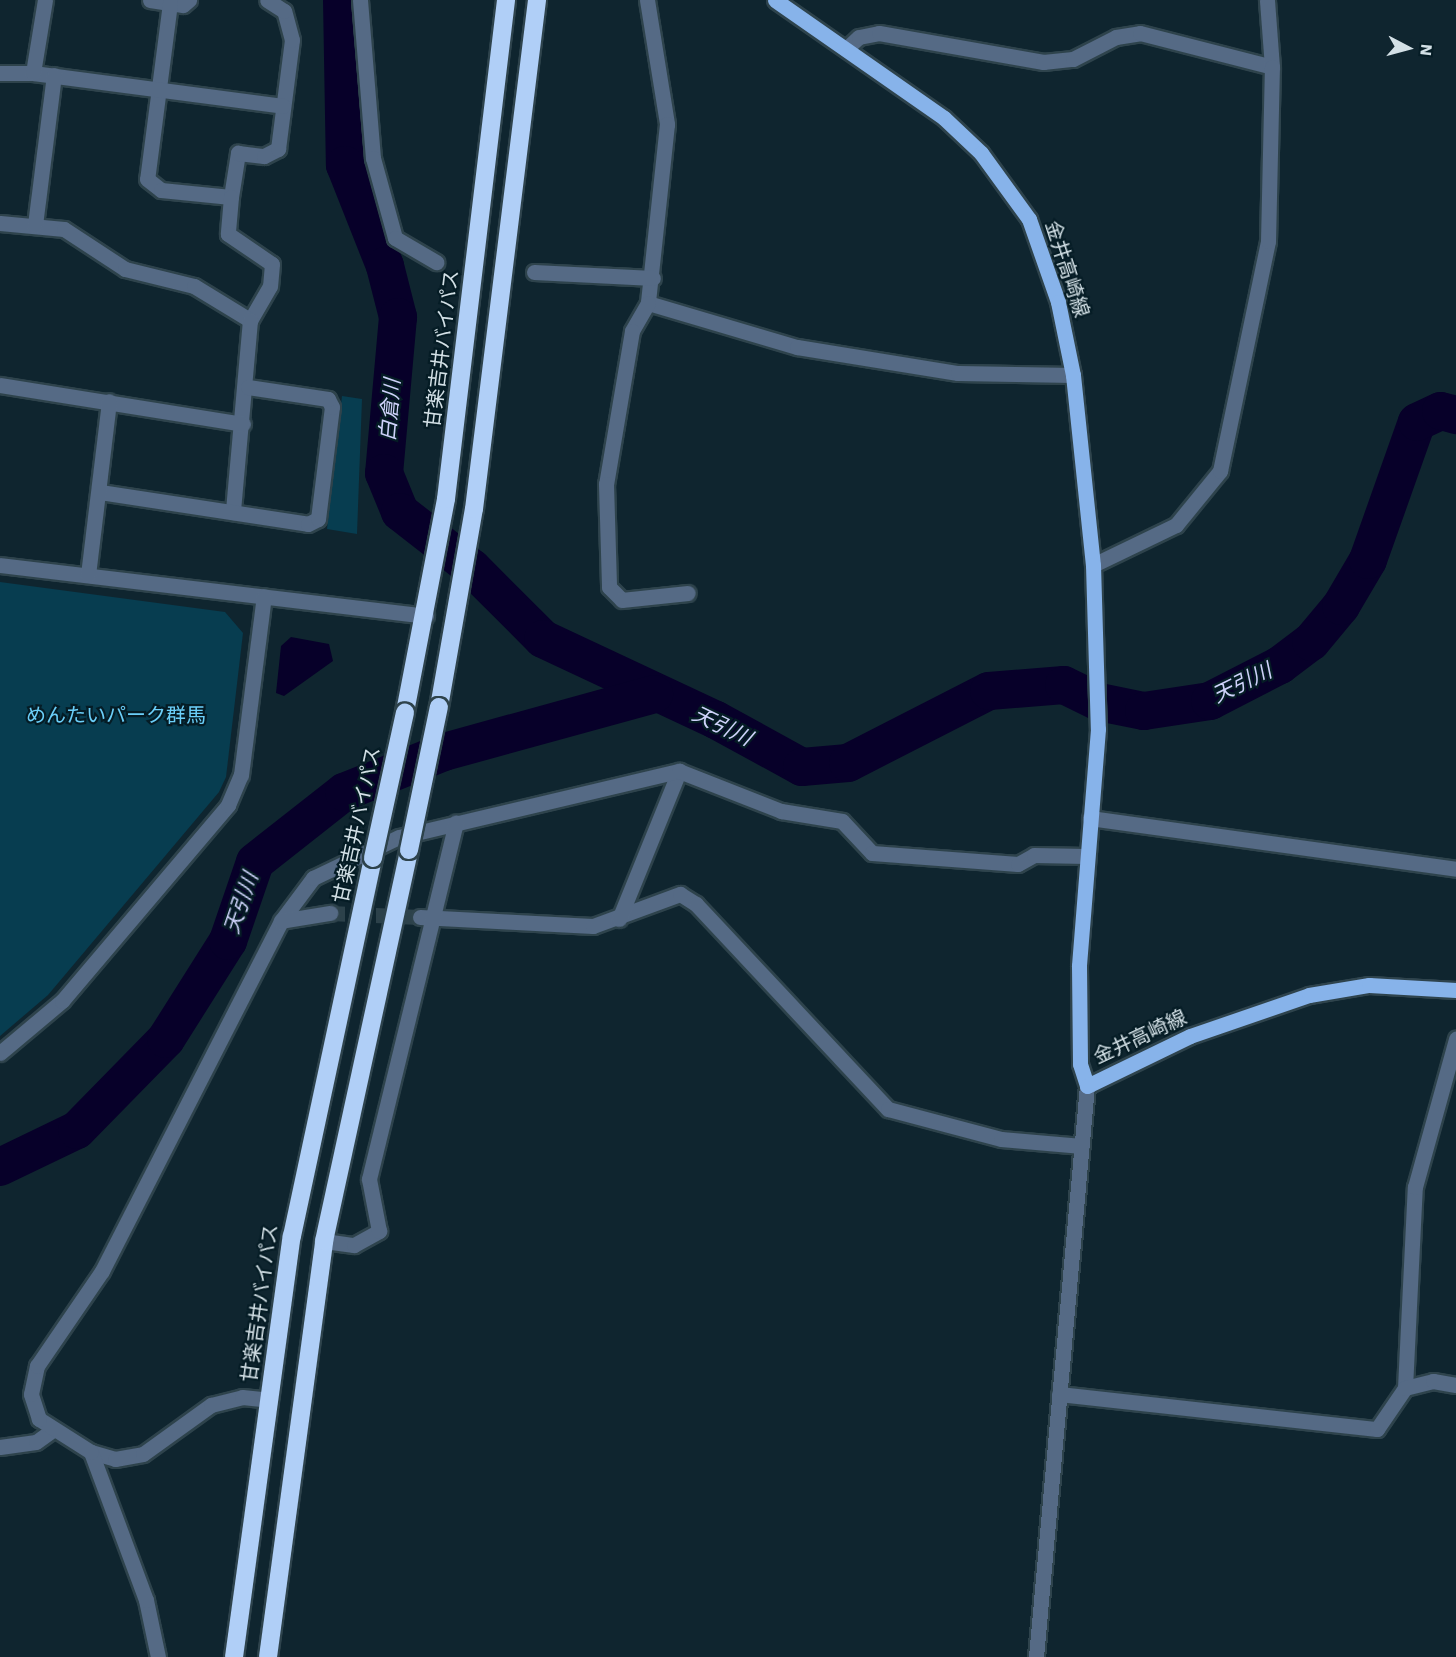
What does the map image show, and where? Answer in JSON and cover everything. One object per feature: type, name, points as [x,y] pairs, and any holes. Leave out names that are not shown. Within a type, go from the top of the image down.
[{"type":"highway","name":"甘楽吉井バイパス","points":[[234,1657],[269,1400],[310,1137],[426,616],[446,500],[506,0]]},
{"type":"highway","points":[[268,1657],[324,1241],[439,707],[474,509],[537,0]]},
{"type":"main road","name":"金井高崎線","points":[[775,0],[847,48],[944,118],[1004,179],[1042,252],[1073,375],[1093,565],[1098,729],[1086,856],[1079,977],[1080,1065],[1087,1086],[1190,1036],[1309,995],[1369,985],[1456,990]]},
{"type":"street","points":[[33,73],[45,0]]},
{"type":"street","points":[[150,0],[170,3],[189,0]]},
{"type":"street","points":[[233,513],[248,387],[250,320],[270,286],[272,264],[228,234],[231,197],[238,153],[264,156],[278,149],[292,40],[284,12],[267,0]]},
{"type":"street","points":[[360,0],[373,158],[395,238],[436,262]]},
{"type":"street","points":[[647,0],[667,124],[653,278],[648,303],[632,331],[606,484],[609,587],[622,600],[688,593]]},
{"type":"street","points":[[1093,565],[1176,525],[1220,471],[1268,241],[1272,67],[1267,0]]},
{"type":"street","points":[[170,3],[147,179],[161,190],[231,197]]},
{"type":"street","points":[[847,48],[859,37],[879,33],[1043,62],[1073,59],[1116,37],[1140,33],[1272,67]]},
{"type":"street","points":[[0,73],[54,75],[283,106]]},
{"type":"street","points":[[35,225],[54,75]]},
{"type":"street","points":[[0,223],[64,229],[126,269],[194,286],[250,320]]},
{"type":"street","points":[[534,273],[653,278]]},
{"type":"street","points":[[648,303],[797,347],[958,373],[1073,375]]},
{"type":"street","points":[[0,385],[243,424]]},
{"type":"street","points":[[100,492],[309,524],[318,519],[332,407],[328,399],[248,387]]},
{"type":"street","points":[[88,575],[100,492],[109,401]]},
{"type":"street","points":[[0,565],[426,616]]},
{"type":"street","points":[[0,1053],[62,1001],[228,805],[241,775],[264,596]]},
{"type":"street","points":[[619,919],[679,771]]},
{"type":"street","points":[[269,1400],[242,1397],[211,1405],[143,1454],[114,1459],[91,1452],[51,1431],[39,1419],[31,1394],[45,1347],[102,1271],[281,921],[313,878],[399,837],[679,771],[781,811],[842,821],[872,853],[1018,864],[1034,855],[1086,856]]},
{"type":"street","points":[[1090,818],[1456,869]]},
{"type":"street","points":[[324,1241],[354,1245],[379,1231],[369,1179],[427,917],[456,822]]},
{"type":"street","points":[[427,917],[593,926],[619,919],[664,896],[680,894],[696,904],[888,1109],[1001,1139],[1082,1146]]},
{"type":"street","points":[[281,921],[330,913]]},
{"type":"street","points":[[1059,1394],[1377,1429],[1406,1388],[1415,1188],[1456,1039]]},
{"type":"street","points":[[1036,1657],[1087,1086]]},
{"type":"street","points":[[1406,1388],[1433,1381],[1456,1385]]},
{"type":"street","points":[[0,1447],[36,1442],[51,1431]]},
{"type":"street","points":[[91,1452],[135,1566],[158,1657]]},
{"type":"green space","points":[[342,396],[362,399],[357,534],[327,529]]},
{"type":"green space","name":"めんたいパーク群馬","points":[[0,582],[225,612],[243,633],[226,777],[219,792],[48,995],[0,1036]]},
{"type":"shaded area","points":[[291,637],[329,644],[333,661],[284,696],[276,693],[281,646]]},
{"type":"waterway","name":"天引川","points":[[342,0],[345,165],[385,266],[398,317],[384,473],[400,512],[472,568],[543,639],[716,720],[802,767],[848,763],[989,691],[1064,685],[1099,702],[1144,711],[1210,701],[1280,665],[1311,642],[1341,606],[1368,560],[1417,422],[1441,411],[1456,415]]},
{"type":"waterway","name":"天引川","points":[[0,1167],[77,1130],[166,1039],[228,941],[255,862],[344,792],[444,752],[654,694]]},
{"type":"tunnel","points":[[330,913],[420,917]]},
{"type":"water label","name":"白倉川","points":[[390,410]]}]
